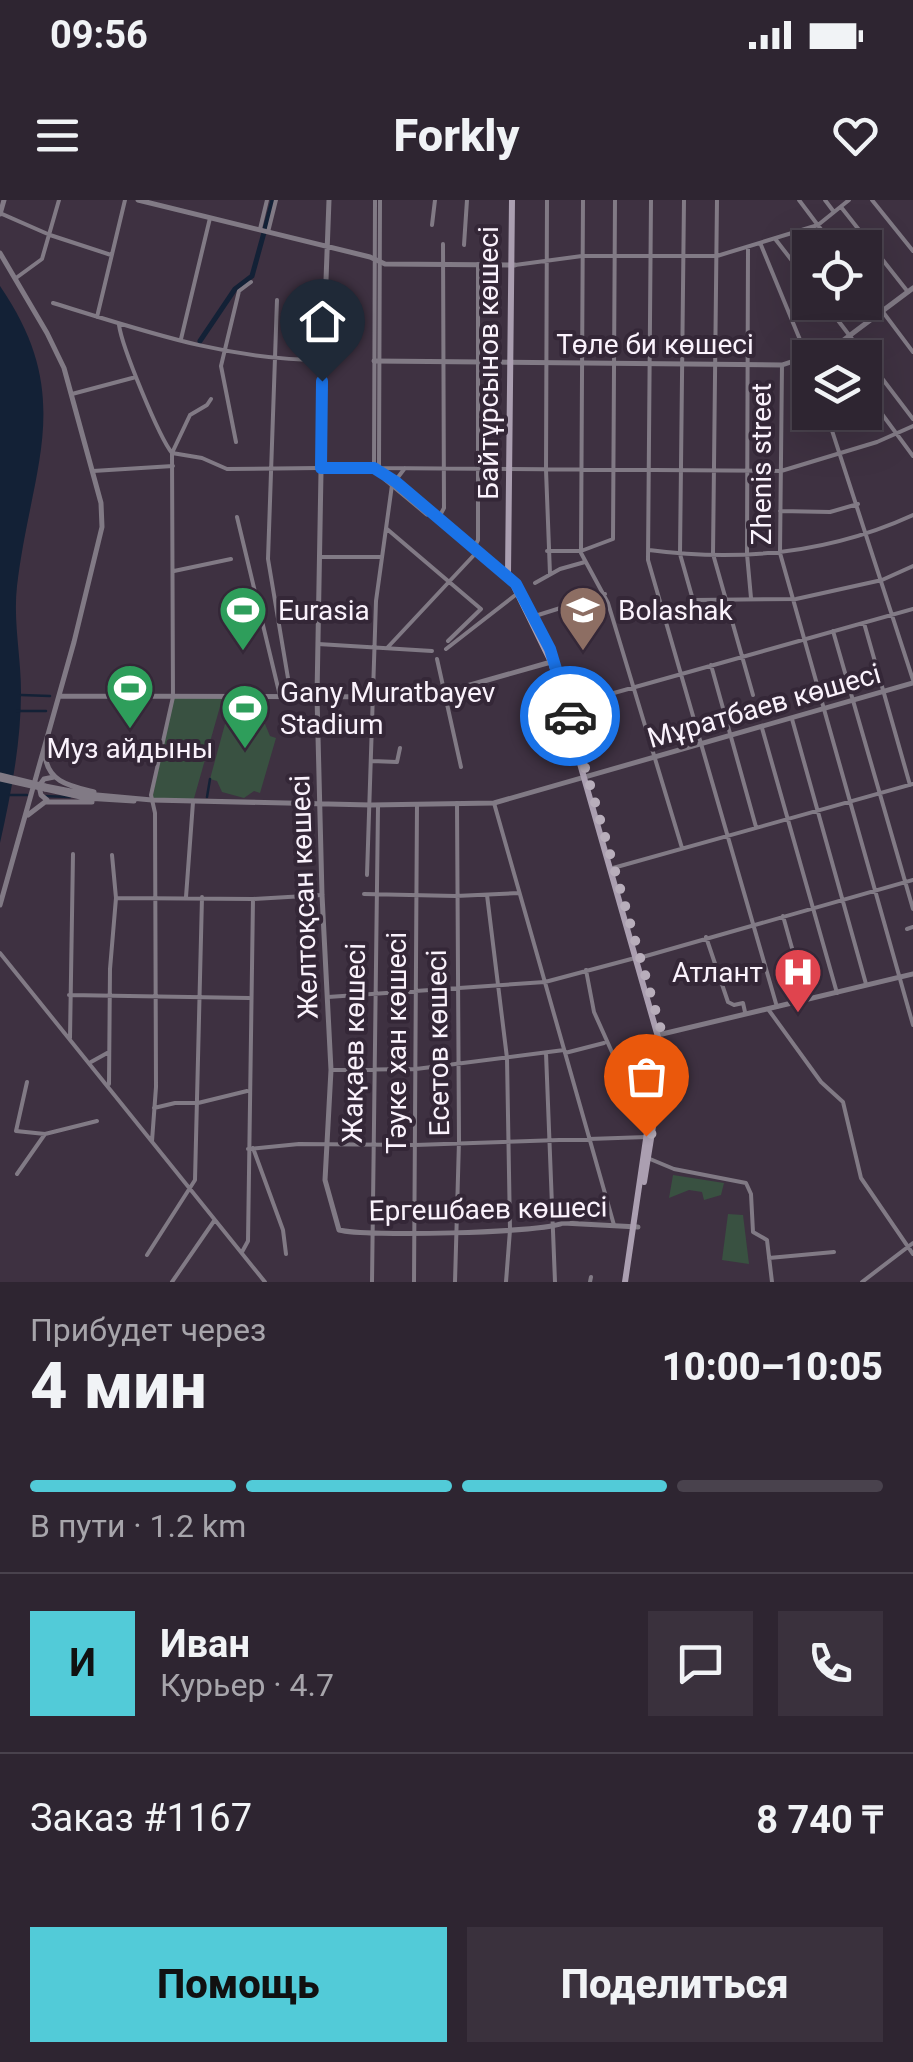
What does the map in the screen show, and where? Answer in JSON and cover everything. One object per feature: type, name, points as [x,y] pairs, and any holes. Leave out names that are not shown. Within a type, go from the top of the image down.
[{"type":"main road","name":"Байтұрсынов көшесі","points":[[514,200],[514,585]]},
{"type":"main road","name":"Байтұрсынов көшесі","points":[[511,471],[508,564],[514,585]]},
{"type":"main road","points":[[499,570],[505,571],[508,564]]},
{"type":"main road","points":[[514,585],[535,619],[552,662],[637,958]]},
{"type":"main road","points":[[586,778],[660,1034],[627,1282]]},
{"type":"main road","points":[[636,1226],[649,1137]]},
{"type":"street","points":[[4,200],[0,214],[50,236],[111,255]]},
{"type":"street","points":[[16,278],[42,258],[58,200]]},
{"type":"street","points":[[98,317],[125,200]]},
{"type":"street","points":[[138,200],[377,261],[443,264],[548,262],[582,256],[717,256],[818,225],[849,200]]},
{"type":"street","points":[[260,230],[267,200]]},
{"type":"street","points":[[268,232],[276,200]]},
{"type":"street","name":"Желтоқсан көшесі","points":[[329,200],[322,360],[318,696],[330,1070],[326,1180],[339,1230]]},
{"type":"street","points":[[374,468],[378,200]]},
{"type":"street","points":[[432,224],[435,200]]},
{"type":"street","points":[[464,245],[467,200]]},
{"type":"street","points":[[548,200],[546,470],[550,574]]},
{"type":"street","points":[[582,200],[581,551],[605,594],[682,848]]},
{"type":"street","points":[[547,552],[581,551],[613,539],[616,200]]},
{"type":"street","points":[[651,200],[648,550],[777,1007]]},
{"type":"street","points":[[684,200],[680,554],[693,600],[792,599],[882,580],[913,566]]},
{"type":"street","points":[[718,200],[713,554],[753,694]]},
{"type":"street","points":[[799,200],[822,230]]},
{"type":"street","points":[[824,200],[834,212]]},
{"type":"street","points":[[872,200],[913,251]]},
{"type":"street","points":[[841,207],[910,290]]},
{"type":"street","points":[[180,341],[210,218]]},
{"type":"street","points":[[776,240],[792,261]]},
{"type":"street","points":[[438,519],[444,512],[443,244]]},
{"type":"street","points":[[761,245],[801,340]]},
{"type":"street","points":[[748,249],[747,554],[752,598]]},
{"type":"street","points":[[0,253],[47,333],[72,394],[101,503],[101,540],[0,906]]},
{"type":"street","points":[[388,648],[452,582],[478,540],[478,264]]},
{"type":"street","points":[[236,442],[220,370],[239,290],[250,282]]},
{"type":"street","name":"Төле би көшесі","points":[[882,311],[910,290]]},
{"type":"street","points":[[277,300],[268,559],[291,696]]},
{"type":"street","points":[[53,303],[224,352],[275,360],[322,360]]},
{"type":"street","points":[[882,311],[913,352]]},
{"type":"street","points":[[119,325],[162,440],[172,453],[202,458],[227,469],[781,471],[896,433],[913,422],[838,320]]},
{"type":"street","name":"Төле би көшесі","points":[[843,340],[870,320]]},
{"type":"street","name":"Төле би көшесі","points":[[377,361],[792,363]]},
{"type":"street","name":"Zhenis street","points":[[782,365],[780,553],[913,1025]]},
{"type":"street","points":[[72,394],[138,376]]},
{"type":"street","points":[[152,1140],[156,896],[152,800],[173,696],[172,453],[190,414],[207,406],[210,399]]},
{"type":"street","points":[[882,414],[913,456]]},
{"type":"street","points":[[832,430],[913,682]]},
{"type":"street","points":[[93,471],[173,466]]},
{"type":"street","points":[[374,468],[514,585]]},
{"type":"street","points":[[394,484],[405,468]]},
{"type":"street","points":[[394,484],[514,585]]},
{"type":"street","name":"Жақаев көшесі","points":[[372,1282],[374,646],[394,484]]},
{"type":"street","points":[[780,511],[830,512],[858,504]]},
{"type":"street","points":[[648,550],[680,554],[780,553],[868,536],[913,515]]},
{"type":"street","points":[[237,518],[280,696]]},
{"type":"street","points":[[387,529],[481,610],[448,641]]},
{"type":"street","points":[[320,557],[382,557]]},
{"type":"street","points":[[174,572],[232,559]]},
{"type":"street","points":[[535,583],[586,562]]},
{"type":"street","points":[[446,649],[514,585]]},
{"type":"street","points":[[535,619],[605,594]]},
{"type":"street","points":[[565,706],[913,608]]},
{"type":"street","points":[[613,868],[912,784],[864,623]]},
{"type":"street","points":[[833,630],[913,909]]},
{"type":"street","points":[[318,644],[432,652]]},
{"type":"street","points":[[437,659],[461,768]]},
{"type":"street","points":[[59,696],[428,697],[552,662]]},
{"type":"street","points":[[712,665],[756,827]]},
{"type":"street","name":"Мұратбаев көшесі","points":[[117,799],[374,805],[494,803],[913,682]]},
{"type":"street","points":[[792,719],[866,986]]},
{"type":"street","points":[[762,728],[837,993]]},
{"type":"street","points":[[372,761],[397,762],[400,748]]},
{"type":"street","points":[[44,750],[46,765],[54,777]]},
{"type":"street","points":[[0,777],[117,799]]},
{"type":"street","points":[[54,801],[43,798],[38,790],[44,778],[54,777],[117,799]]},
{"type":"street","points":[[22,827],[35,806],[54,801],[117,799]]},
{"type":"street","points":[[186,897],[193,802]]},
{"type":"street","points":[[494,803],[614,1225]]},
{"type":"street","name":"Тәуке хан көшесі","points":[[414,1282],[417,804]]},
{"type":"street","name":"Есетов көшесі","points":[[455,1282],[459,1141],[457,804]]},
{"type":"street","name":"Жақаев көшесі","points":[[367,876],[374,805]]},
{"type":"street","points":[[70,1040],[73,854]]},
{"type":"street","points":[[109,1088],[116,898],[112,855]]},
{"type":"street","points":[[328,997],[545,982],[913,880]]},
{"type":"street","points":[[364,894],[519,893]]},
{"type":"street","points":[[116,898],[253,900],[322,895]]},
{"type":"street","points":[[487,895],[507,1058],[510,1230],[506,1282]]},
{"type":"street","points":[[147,1255],[195,1180],[202,898]]},
{"type":"street","points":[[241,1252],[248,1241],[253,900]]},
{"type":"street","points":[[783,916],[806,1000]]},
{"type":"street","points":[[706,937],[730,1005],[743,1003],[746,1014]]},
{"type":"street","points":[[0,953],[264,1282]]},
{"type":"street","points":[[586,970],[594,1012],[616,1061]]},
{"type":"street","points":[[660,1034],[913,974]]},
{"type":"street","points":[[69,994],[251,998]]},
{"type":"street","points":[[768,1009],[821,1082],[843,1102],[861,1178],[913,1254]]},
{"type":"street","points":[[330,1070],[416,1070],[565,1052],[606,1042]]},
{"type":"street","points":[[89,1062],[109,1052]]},
{"type":"street","points":[[546,1053],[554,1282]]},
{"type":"street","points":[[27,1082],[16,1131],[45,1134],[98,1121]]},
{"type":"street","points":[[154,1108],[249,1091]]},
{"type":"street","points":[[17,1174],[45,1134]]},
{"type":"street","points":[[251,1149],[649,1137]]},
{"type":"street","points":[[251,1149],[283,1230],[286,1254]]},
{"type":"street","points":[[648,1158],[674,1169],[746,1183],[751,1194],[754,1235],[766,1238],[772,1282]]},
{"type":"street","points":[[172,1282],[214,1221]]},
{"type":"street","name":"Ергешбаев көшесі","points":[[339,1230],[510,1230],[552,1228],[562,1222],[636,1226]]},
{"type":"street","points":[[862,1282],[910,1245]]},
{"type":"street","points":[[769,1258],[834,1252]]},
{"type":"green space","points":[[173,696],[223,696],[193,802],[152,800]]},
{"type":"green space","name":"Gany Muratbayev Stadium","points":[[242,718],[265,724],[270,736],[276,738],[260,793],[254,791],[244,798],[222,792],[217,781],[210,779],[225,724]]},
{"type":"green space","points":[[673,1175],[724,1183],[721,1195],[704,1200],[702,1192],[689,1190],[669,1198]]},
{"type":"green space","points":[[728,1214],[743,1215],[749,1264],[722,1260]]},
{"type":"water","points":[[0,286],[23,326],[37,363],[43,433],[17,586],[19,730],[0,843]]},
{"type":"waterway","points":[[200,341],[235,289],[252,276],[273,200]]},
{"type":"waterway","points":[[21,695],[50,696]]},
{"type":"waterway","points":[[17,711],[46,711]]},
{"type":"waterway","points":[[207,797],[210,779]]},
{"type":"waterway","points":[[10,795],[27,795]]},
{"type":"waterway","points":[[43,796],[70,797]]},
{"type":"way so far","points":[[570,716],[664,1040],[651,1137],[646,1136]]},
{"type":"place","name":"Eurasia","points":[[243,652]]},
{"type":"place","name":"Bolashak","points":[[583,652]]},
{"type":"place","name":"Муз айдыны","points":[[130,730]]},
{"type":"place","name":"Gany Muratbayev Stadium","points":[[245,750]]},
{"type":"place","name":"Атлант","points":[[798,1014]]},
{"type":"route","points":[[322,381],[321,468],[374,468],[396,482],[516,584],[550,649],[570,716]]}]
